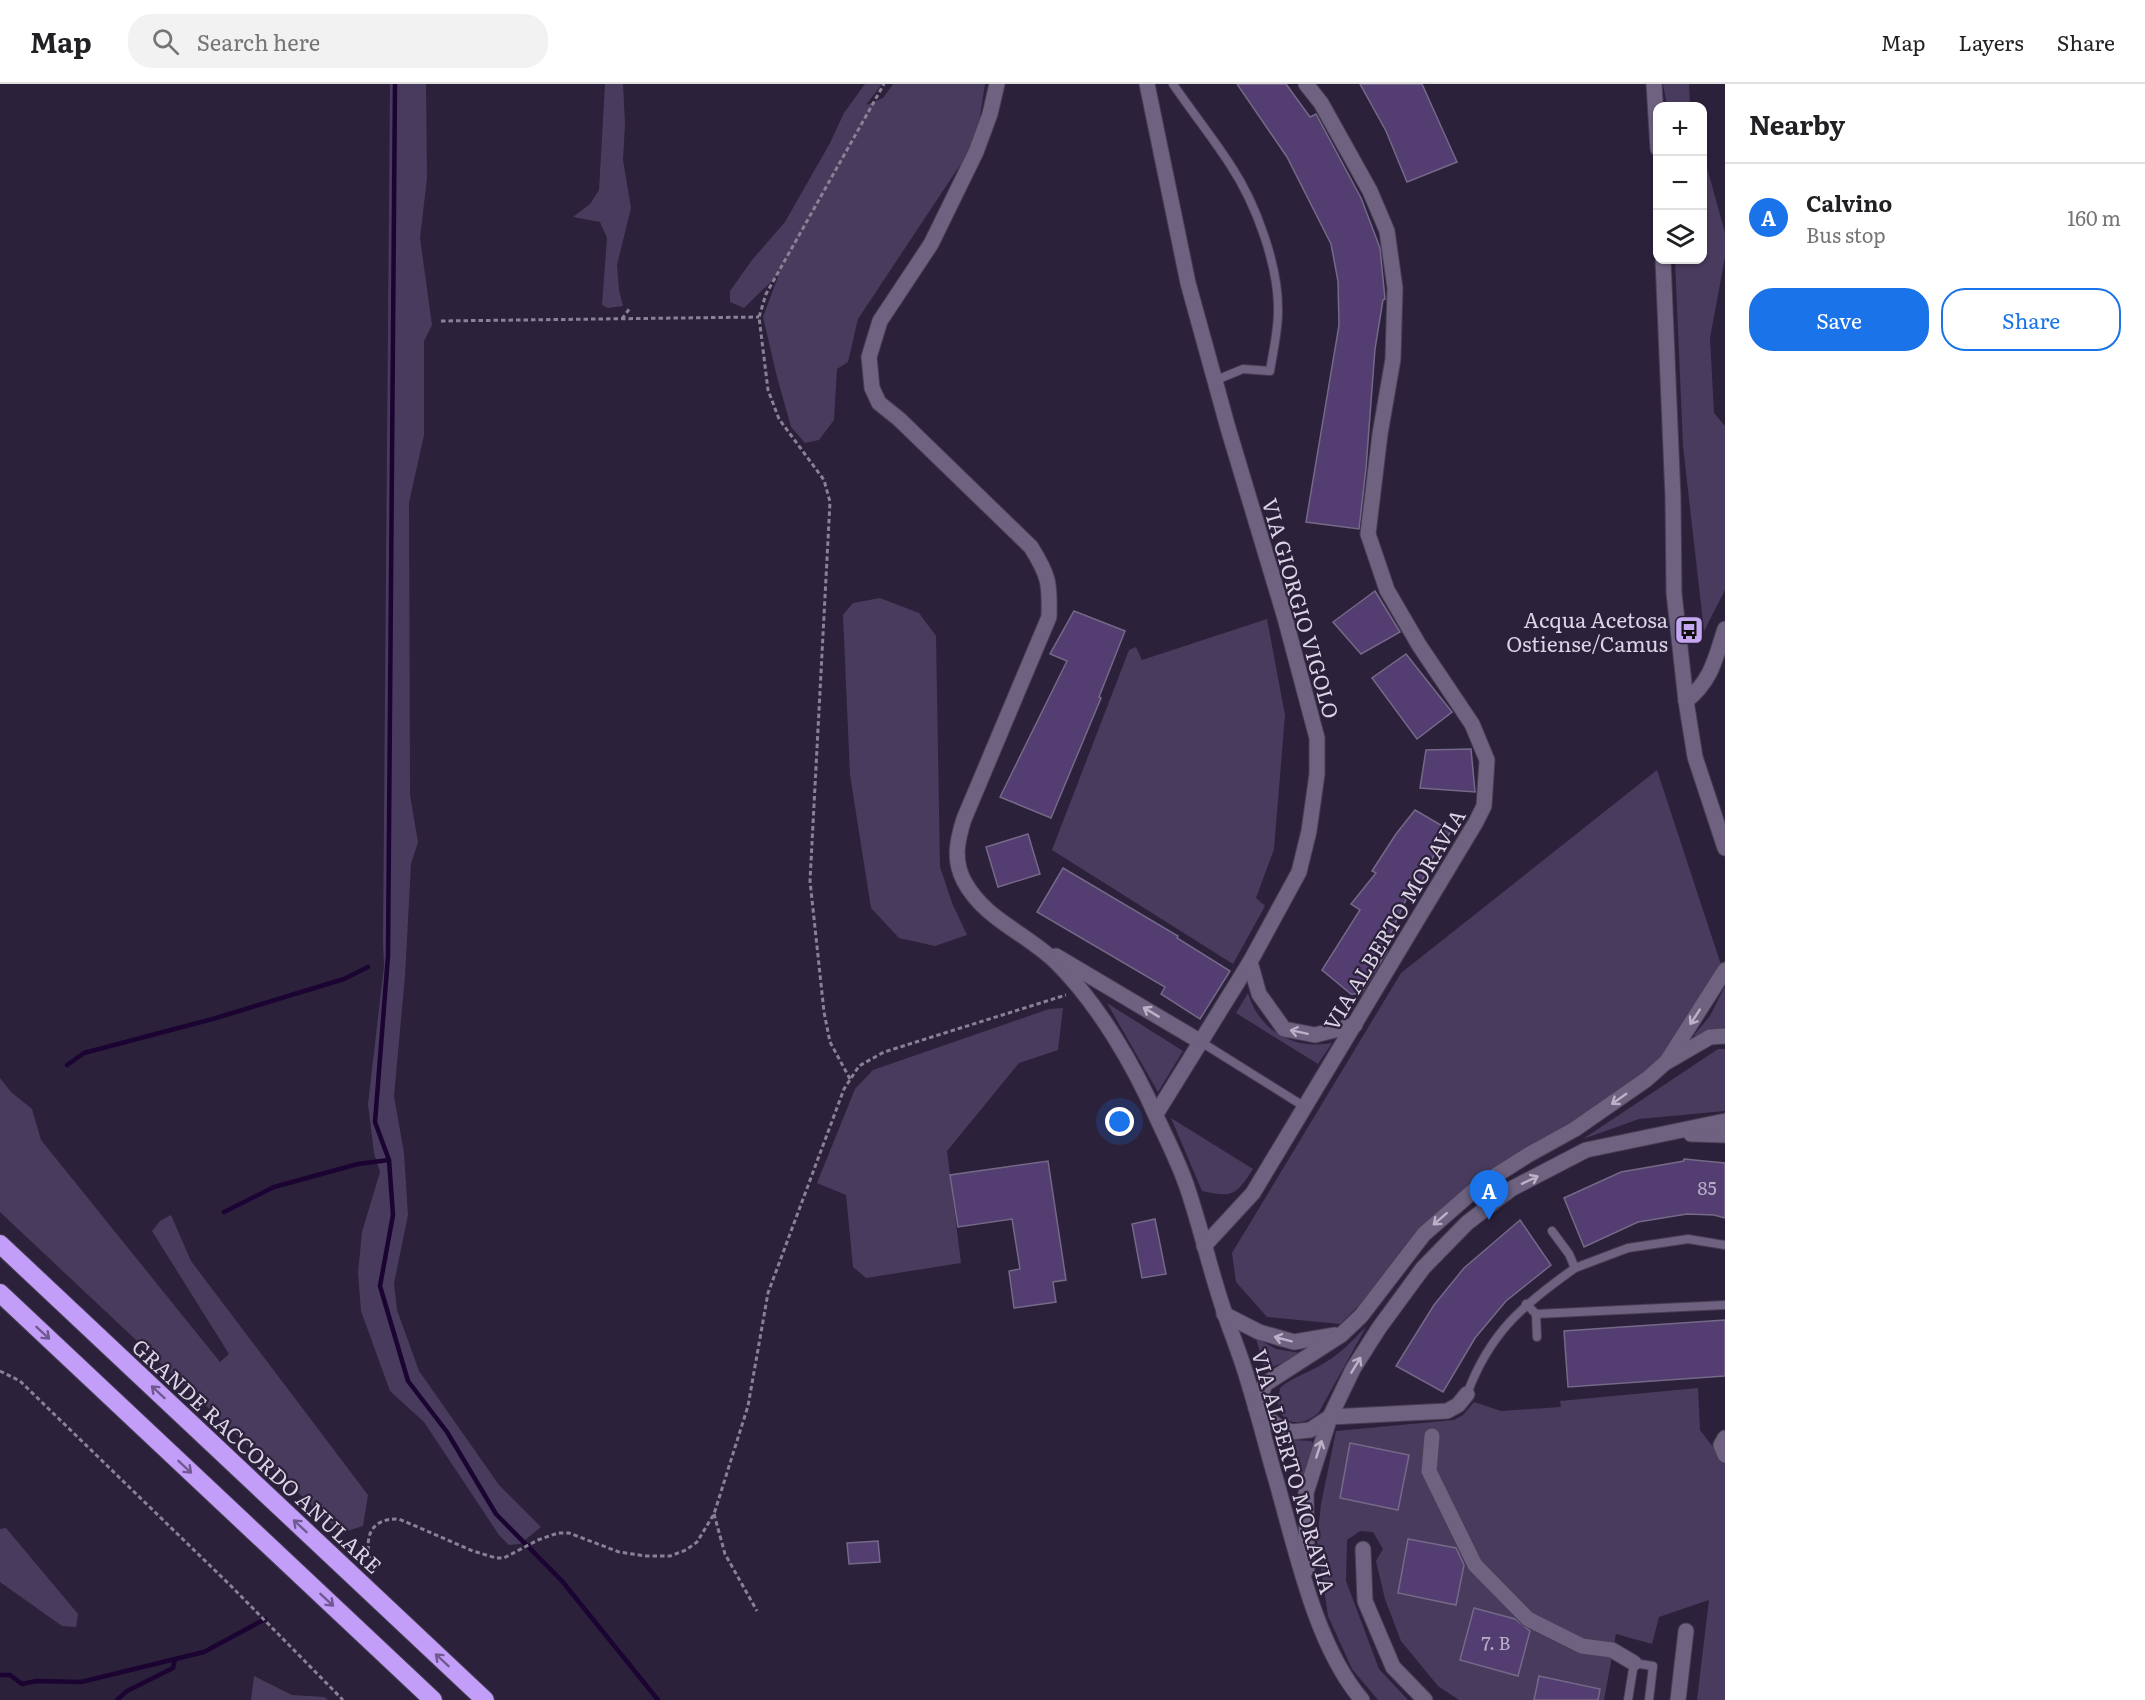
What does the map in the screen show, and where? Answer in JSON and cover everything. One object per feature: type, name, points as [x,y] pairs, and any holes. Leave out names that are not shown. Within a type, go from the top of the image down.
[{"type":"highway","name":"GRANDE RACCORDO ANULARE","points":[[0,1244],[484,1700]]},
{"type":"highway","points":[[0,1293],[433,1700]]},
{"type":"street","name":"VIA ALBERTO MORAVIA","points":[[997,84],[990,114],[976,152],[931,244],[880,321],[869,357],[872,388],[879,403],[907,427],[1031,547],[1045,569],[1050,584],[1049,617],[964,819],[956,852],[961,874],[976,899],[1006,925],[1032,941],[1057,963],[1081,990],[1116,1041],[1156,1114],[1186,1185],[1224,1314],[1244,1368],[1317,1623],[1352,1688],[1362,1700]]},
{"type":"street","name":"VIA GIORGIO VIGOLO","points":[[1147,84],[1188,283],[1214,381],[1285,618],[1317,738],[1317,774],[1309,831],[1299,873],[1250,962],[1156,1114]]},
{"type":"street","name":"VIA ALBERTO MORAVIA","points":[[1204,1246],[1253,1193],[1484,806],[1487,760],[1472,724],[1419,645],[1388,590],[1368,534],[1380,434],[1393,359],[1395,288],[1387,231],[1370,191],[1321,103],[1306,84]]},
{"type":"street","points":[[1654,84],[1655,102]]},
{"type":"street","points":[[1663,264],[1674,593],[1686,701],[1695,757],[1725,848]]},
{"type":"street","points":[[1686,701],[1707,680],[1725,629]]},
{"type":"street","points":[[1032,941],[1201,1042]]},
{"type":"street","points":[[1250,962],[1259,994],[1284,1029],[1316,1035],[1355,1024]]},
{"type":"street","points":[[1665,1063],[1725,970]]},
{"type":"street","points":[[1467,1394],[1458,1405],[1448,1411],[1330,1417],[1310,1430],[1291,1432],[1276,1425],[1256,1408],[1265,1383],[1341,1335],[1361,1316],[1424,1234],[1479,1186],[1575,1129],[1647,1079],[1665,1063],[1710,1037],[1725,1036]]},
{"type":"street","points":[[1308,1590],[1306,1493],[1330,1417],[1353,1369],[1379,1328],[1423,1268],[1467,1223],[1511,1189],[1586,1150],[1725,1121]]},
{"type":"street","points":[[1666,1133],[1725,1135]]},
{"type":"street","points":[[1224,1314],[1259,1332],[1294,1342],[1341,1335]]},
{"type":"street","points":[[1432,1436],[1429,1471],[1475,1565],[1528,1618],[1582,1646],[1612,1650],[1634,1663]]},
{"type":"street","points":[[1725,1438],[1720,1445],[1725,1455]]},
{"type":"street","points":[[1363,1549],[1365,1601],[1393,1667],[1425,1700]]},
{"type":"street","points":[[1678,1700],[1686,1631]]},
{"type":"lane","points":[[1173,84],[1232,167],[1266,241],[1273,264],[1278,313],[1270,371],[1244,369],[1214,381]]},
{"type":"lane","points":[[1201,1042],[1305,1107]]},
{"type":"lane","points":[[1552,1231],[1569,1254],[1575,1268]]},
{"type":"lane","points":[[1467,1394],[1475,1371],[1510,1319],[1526,1304],[1575,1268],[1628,1248],[1688,1239],[1725,1245]]},
{"type":"lane","points":[[1526,1304],[1536,1314],[1537,1337]]},
{"type":"lane","points":[[1536,1314],[1725,1305]]},
{"type":"lane","points":[[1628,1700],[1634,1663],[1653,1666],[1649,1700]]},
{"type":"path","points":[[850,1079],[830,1042],[824,1012],[810,881],[830,502],[824,480],[779,419],[768,390],[759,317],[766,294],[884,84]]},
{"type":"path","points":[[622,319],[630,308]]},
{"type":"path","points":[[441,321],[759,317]]},
{"type":"path","points":[[370,1558],[367,1548],[373,1527],[381,1520],[390,1519],[399,1519],[473,1551],[496,1558],[504,1558],[538,1540],[558,1533],[569,1533],[619,1552],[670,1556],[686,1550],[697,1542],[714,1514],[748,1406],[768,1293],[844,1089],[859,1066],[884,1052],[1081,990]]},
{"type":"path","points":[[0,1371],[20,1381],[231,1586],[343,1700]]},
{"type":"path","points":[[714,1514],[725,1554],[757,1611]]},
{"type":"shaded area","points":[[390,84],[426,84],[427,178],[420,238],[432,325],[424,341],[424,435],[409,503],[410,795],[418,842],[411,864],[405,976],[394,1096],[404,1153],[408,1215],[394,1283],[397,1310],[419,1371],[499,1485],[541,1527],[520,1544],[509,1545],[499,1535],[424,1422],[390,1391],[361,1311],[358,1273],[362,1232],[380,1172],[374,1153],[368,1104],[384,966]]},
{"type":"shaded area","points":[[605,84],[623,84],[625,124],[623,160],[631,208],[617,265],[623,306],[608,308],[602,305],[607,238],[600,222],[573,217],[590,204],[599,190]]},
{"type":"shaded area","points":[[865,84],[882,84],[866,105],[883,98],[893,84],[985,84],[976,141],[858,319],[848,362],[837,369],[834,420],[819,440],[805,443],[791,427],[763,317],[779,274],[744,308],[730,302],[730,291],[752,260],[785,222],[830,143],[844,113]]},
{"type":"shaded area","points":[[1663,84],[1689,84],[1690,102],[1666,102]]},
{"type":"shaded area","points":[[1707,168],[1725,233],[1725,257],[1710,338],[1714,413],[1725,426],[1725,590],[1704,631],[1683,446],[1675,264],[1707,264]]},
{"type":"shaded area","points":[[880,598],[919,613],[936,636],[940,867],[952,903],[967,935],[935,946],[899,938],[871,908],[850,775],[843,615],[853,603]]},
{"type":"shaded area","points":[[1267,619],[1285,715],[1274,849],[1256,898],[1265,906],[1233,964],[1052,850],[1129,650],[1136,647],[1142,660]]},
{"type":"shaded area","points":[[1657,770],[1724,974],[1647,1079],[1479,1186],[1340,1324],[1267,1317],[1236,1282],[1232,1253],[1401,973]]},
{"type":"shaded area","points":[[1724,988],[1725,1027],[1698,1038],[1694,1035],[1710,1016]]},
{"type":"shaded area","points":[[1248,993],[1260,1018],[1280,1035],[1304,1043],[1332,1043],[1318,1064],[1236,1013]]},
{"type":"shaded area","points":[[1107,1003],[1183,1051],[1158,1092]]},
{"type":"shaded area","points":[[1063,1008],[1058,1050],[1019,1063],[947,1151],[961,1263],[866,1278],[853,1267],[846,1195],[817,1183],[855,1089],[873,1070],[1049,1009]]},
{"type":"shaded area","points":[[1718,1049],[1725,1049],[1725,1111],[1639,1119],[1583,1139]]},
{"type":"shaded area","points":[[0,1078],[11,1092],[32,1109],[41,1140],[220,1362],[229,1354],[152,1231],[160,1221],[171,1215],[191,1261],[368,1495],[363,1526],[341,1533],[0,1212]]},
{"type":"shaded area","points":[[1171,1118],[1253,1169],[1238,1189],[1227,1194],[1202,1191]]},
{"type":"shaded area","points":[[1366,1327],[1319,1412],[1310,1419],[1299,1422],[1284,1417],[1278,1406],[1280,1388],[1332,1358]]},
{"type":"shaded area","points":[[1256,1338],[1276,1349],[1300,1353],[1295,1358],[1265,1370]]},
{"type":"shaded area","points":[[1698,1388],[1700,1430],[1725,1463],[1725,1700],[1697,1700],[1709,1600],[1659,1617],[1652,1644],[1616,1634],[1604,1700],[1459,1700],[1438,1686],[1401,1641],[1385,1599],[1376,1561],[1383,1549],[1373,1532],[1360,1531],[1347,1540],[1346,1581],[1379,1669],[1408,1700],[1378,1700],[1352,1669],[1328,1616],[1317,1542],[1321,1504],[1336,1431],[1454,1420],[1463,1415],[1474,1402],[1501,1411],[1561,1407],[1560,1401]]},
{"type":"shaded area","points":[[1293,1440],[1313,1443],[1305,1476],[1301,1478],[1289,1445]]},
{"type":"shaded area","points":[[6,1528],[78,1614],[76,1627],[62,1626],[0,1582],[0,1529]]},
{"type":"shaded area","points":[[254,1676],[292,1695],[324,1697],[328,1700],[251,1700]]},
{"type":"building","points":[[1237,84],[1286,84],[1310,117],[1316,114],[1361,198],[1380,248],[1385,299],[1375,349],[1359,529],[1306,522],[1339,325],[1338,281],[1331,244],[1287,157]]},
{"type":"building","points":[[1360,84],[1422,84],[1457,162],[1407,182],[1386,131]]},
{"type":"building","points":[[1375,591],[1400,632],[1361,654],[1333,622]]},
{"type":"building","points":[[1074,611],[1125,631],[1099,697],[1101,698],[1051,818],[1000,797],[1067,661],[1050,654]]},
{"type":"building","points":[[1406,654],[1452,712],[1417,739],[1372,678]]},
{"type":"building","points":[[1471,749],[1475,792],[1420,788],[1426,750]]},
{"type":"building","points":[[1415,810],[1451,831],[1436,856],[1434,855],[1416,894],[1410,891],[1384,948],[1387,951],[1361,994],[1351,994],[1322,970],[1360,910],[1351,904],[1376,873],[1372,871]]},
{"type":"building","points":[[1028,834],[1040,874],[998,887],[986,847]]},
{"type":"building","points":[[1063,868],[1178,936],[1177,938],[1230,971],[1200,1019],[1161,994],[1165,987],[1037,912]]},
{"type":"building","points":[[1684,1159],[1725,1163],[1725,1218],[1714,1215],[1687,1214],[1638,1222],[1584,1247],[1564,1198],[1621,1172],[1684,1161]]},
{"type":"building","points":[[1048,1161],[1066,1280],[1053,1282],[1056,1302],[1014,1308],[1009,1271],[1020,1269],[1012,1219],[958,1227],[950,1175]]},
{"type":"building","points":[[1155,1219],[1166,1274],[1142,1278],[1132,1224]]},
{"type":"building","points":[[1520,1220],[1551,1265],[1506,1301],[1475,1338],[1443,1392],[1396,1366],[1434,1305],[1464,1268]]},
{"type":"building","points":[[1725,1320],[1725,1376],[1568,1387],[1564,1331]]},
{"type":"building","points":[[1350,1443],[1409,1455],[1398,1510],[1340,1498]]},
{"type":"building","points":[[1408,1539],[1456,1548],[1464,1565],[1456,1605],[1398,1593]]},
{"type":"building","points":[[878,1541],[880,1562],[849,1564],[847,1543]]},
{"type":"building","points":[[1474,1608],[1515,1619],[1530,1631],[1518,1676],[1460,1660]]},
{"type":"building","points":[[1539,1676],[1600,1689],[1598,1700],[1534,1700]]},
{"type":"waterway","points":[[395,84],[388,956],[375,1122],[389,1160],[393,1215],[380,1286],[408,1381],[447,1432],[496,1514],[562,1581],[658,1700]]},
{"type":"waterway","points":[[67,1065],[84,1053],[216,1018],[344,979],[368,967]]},
{"type":"waterway","points":[[224,1212],[274,1187],[358,1164],[389,1160]]},
{"type":"waterway","points":[[0,1675],[10,1675],[22,1684],[36,1681],[81,1682],[204,1652],[265,1619]]},
{"type":"waterway","points":[[117,1700],[127,1691],[173,1668],[175,1659]]},
{"type":"place","name":"Acqua Acetosa Ostiense/Camus","points":[[1689,630]]},
{"type":"place","name":"Calvino","points":[[1489,1220]]}]
